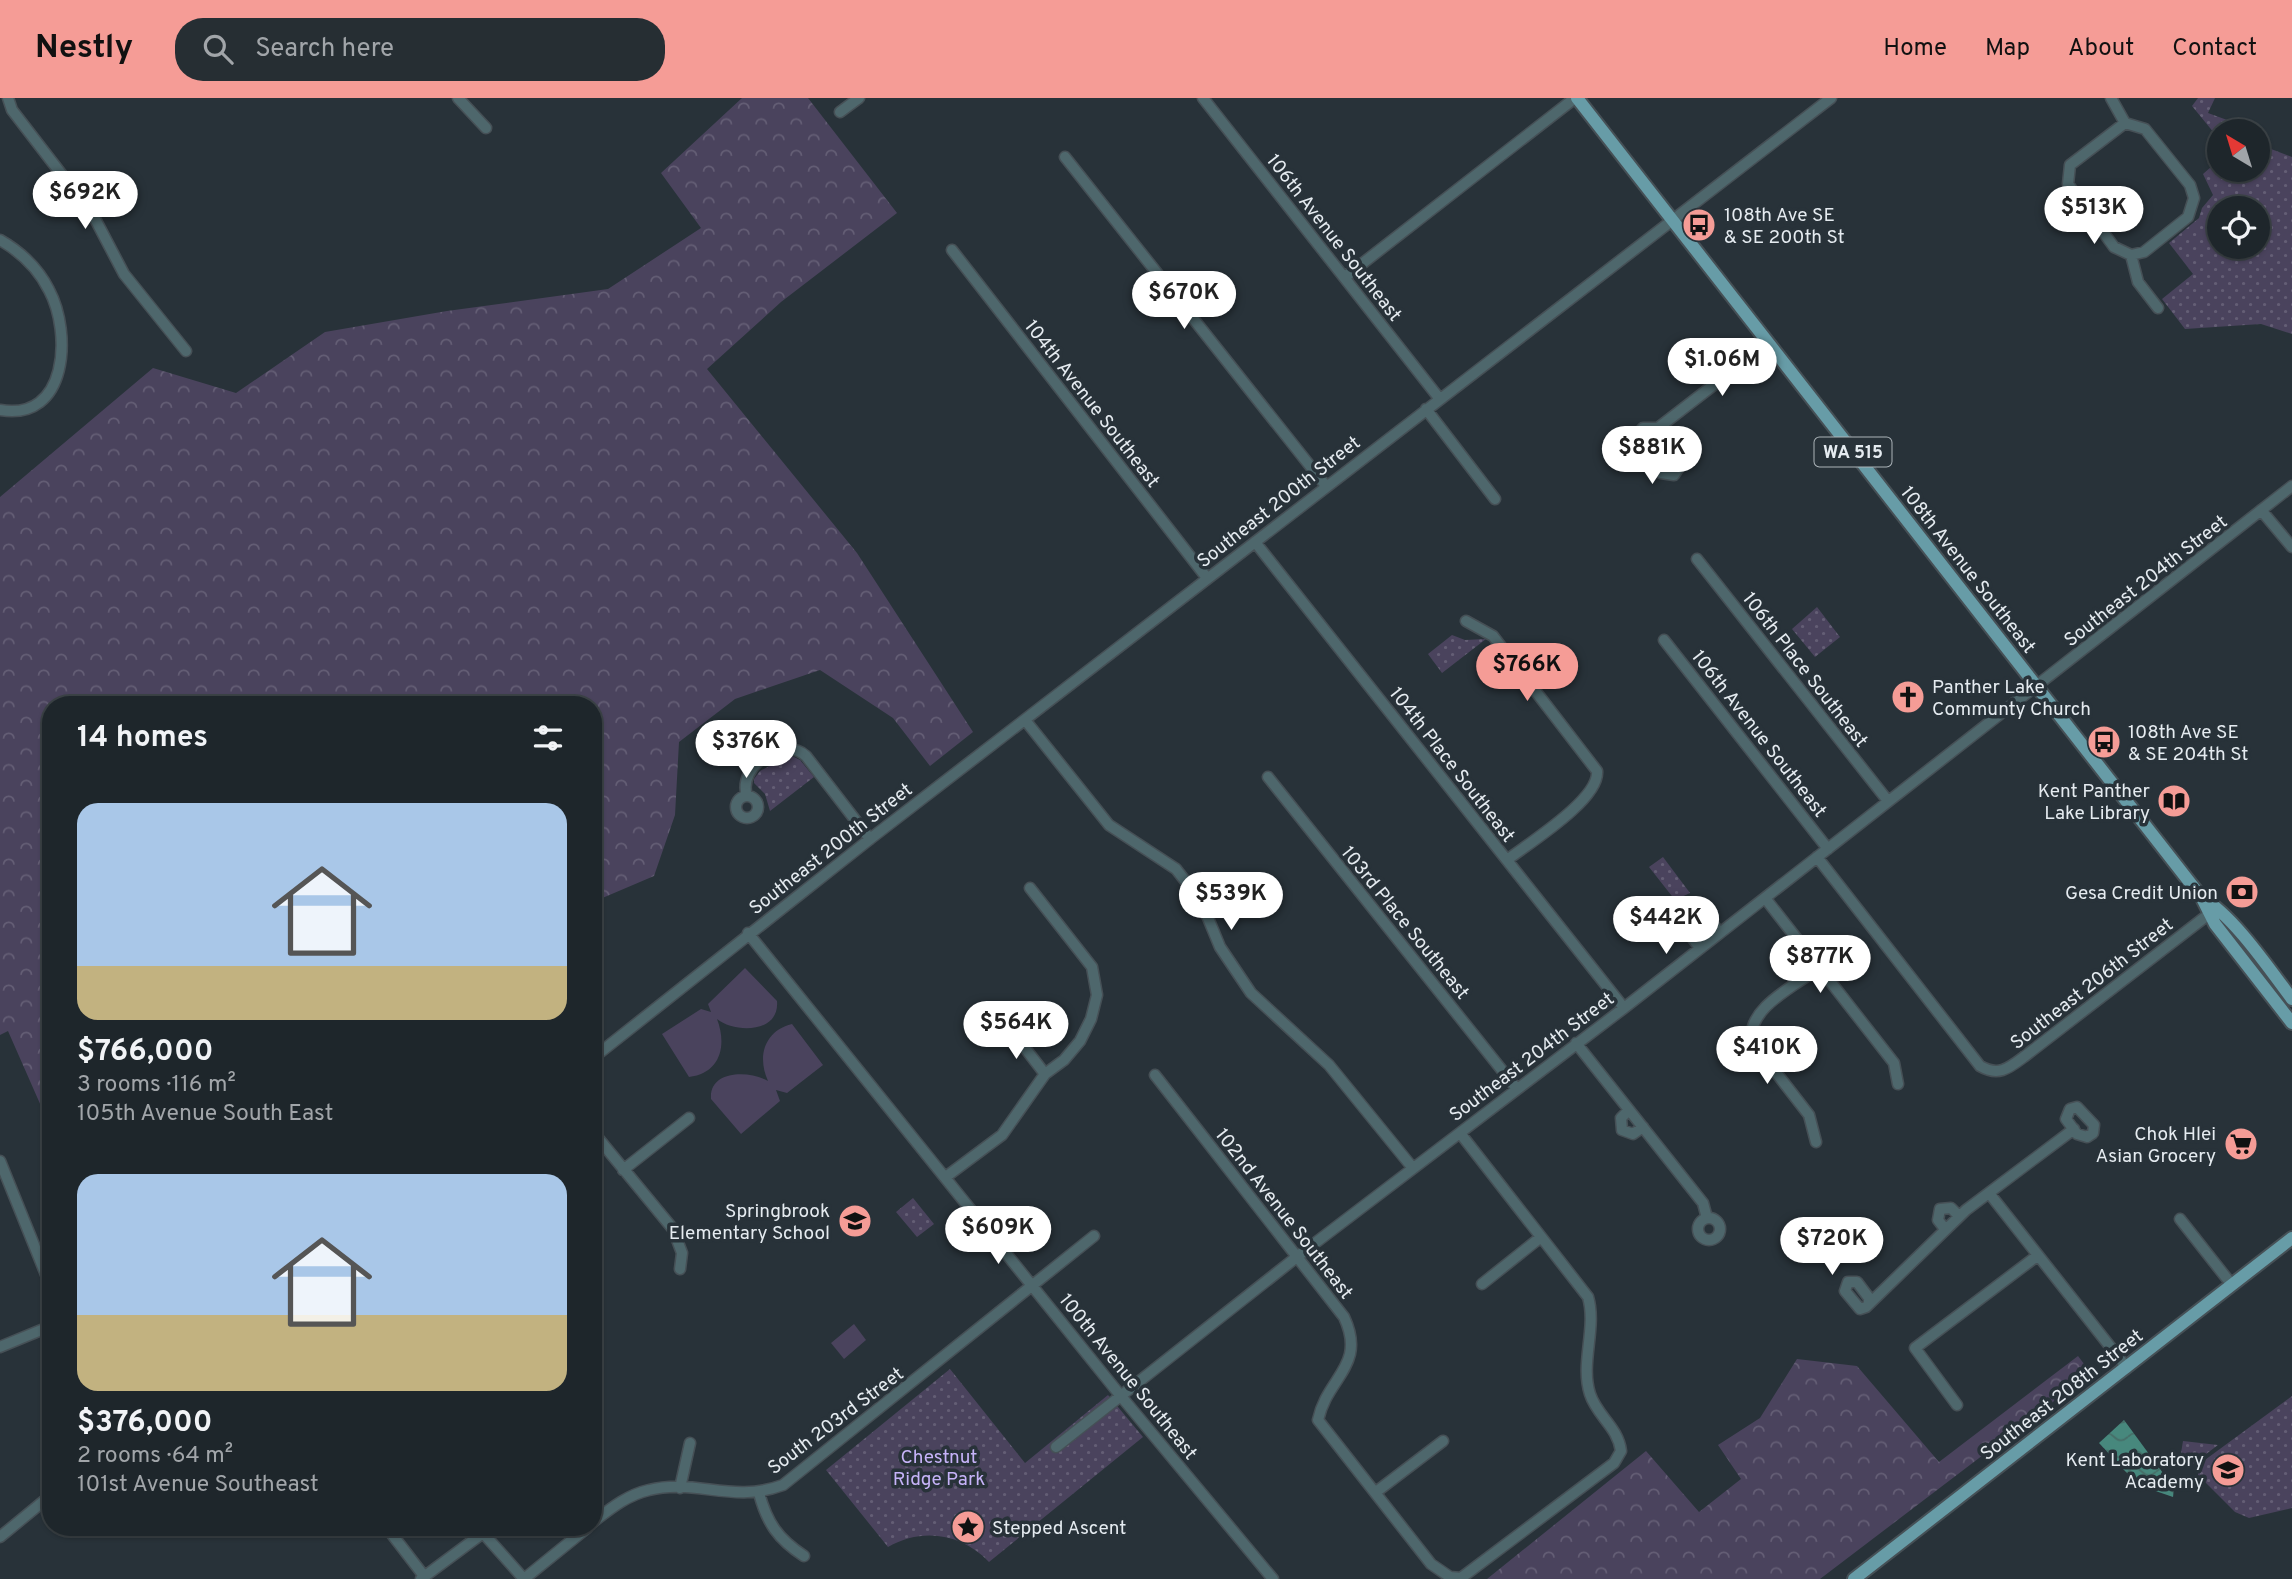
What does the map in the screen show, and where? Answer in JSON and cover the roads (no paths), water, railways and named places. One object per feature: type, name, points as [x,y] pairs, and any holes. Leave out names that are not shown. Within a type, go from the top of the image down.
[{"type":"main road","name":"108th Avenue Southeast","points":[[1576,98],[2202,898],[2209,914],[2292,1023]]},
{"type":"main road","name":"108th Avenue Southeast","points":[[2202,898],[2215,905],[2231,921],[2292,999]]},
{"type":"main road","name":"Southeast 208th Street","points":[[1854,1579],[2292,1238]]},
{"type":"street","points":[[8,98],[12,110],[93,215],[124,274],[186,351]]},
{"type":"street","points":[[458,98],[485,128]]},
{"type":"street","points":[[840,112],[859,98]]},
{"type":"street","name":"106th Avenue Southeast","points":[[1203,98],[1439,398]]},
{"type":"street","points":[[1345,277],[1576,98]]},
{"type":"street","name":"Southeast 200th Street","points":[[602,1051],[748,933],[1831,98]]},
{"type":"street","points":[[2112,98],[2124,123]]},
{"type":"street","points":[[2124,123],[2139,125],[2150,134],[2190,185],[2193,205],[2188,217],[2144,252],[2131,255],[2114,247],[2070,191],[2068,170],[2074,161],[2124,123]]},
{"type":"street","points":[[1065,157],[1326,486]]},
{"type":"street","points":[[0,240],[18,250],[37,270],[50,291],[59,316],[62,346],[53,387],[40,403],[15,412],[0,410]]},
{"type":"street","name":"104th Avenue Southeast","points":[[952,250],[1207,578]]},
{"type":"street","points":[[2131,255],[2137,282],[2158,308]]},
{"type":"street","points":[[1658,428],[1679,456],[1681,464],[1674,475],[1661,473],[1637,441],[1643,428],[1658,428],[1768,343]]},
{"type":"street","points":[[1426,409],[1495,499]]},
{"type":"street","name":"Southeast 204th Street","points":[[1056,1447],[1412,1167],[1720,933],[2292,486]]},
{"type":"street","points":[[2261,510],[2292,547]]},
{"type":"street","name":"104th Place Southeast","points":[[1255,542],[1624,1007]]},
{"type":"street","name":"106th Place Southeast","points":[[1697,559],[1888,801]]},
{"type":"street","points":[[1466,621],[1493,636],[1590,759],[1598,779],[1588,796],[1507,860]]},
{"type":"street","name":"106th Avenue Southeast","points":[[1664,640],[1828,849]]},
{"type":"street","points":[[1024,720],[1109,825],[1176,869],[1202,901],[1220,947],[1243,983],[1349,1088],[1412,1167]]},
{"type":"street","points":[[747,796],[745,781],[752,768],[776,750],[797,749],[806,756],[870,839]]},
{"type":"street","name":"103rd Place Southeast","points":[[1268,777],[1517,1089]]},
{"type":"street","name":"Southeast 206th Street","points":[[1817,857],[1980,1066],[1991,1072],[2002,1072],[2025,1056],[2209,914]]},
{"type":"street","points":[[947,1176],[1002,1135],[1045,1074],[1064,1060],[1080,1041],[1097,995],[1092,967],[1030,888]]},
{"type":"street","points":[[1765,898],[1894,1063],[1898,1084]]},
{"type":"street","points":[[1700,948],[1678,919],[1682,905],[1697,904],[1720,933]]},
{"type":"street","name":"100th Avenue Southeast","points":[[748,933],[947,1176],[1120,1395],[1273,1579]]},
{"type":"street","points":[[1816,1142],[1809,1115],[1753,1044],[1752,1029],[1757,1015],[1819,968]]},
{"type":"street","points":[[1011,1030],[1045,1074]]},
{"type":"street","points":[[1576,1043],[1703,1203],[1707,1218]]},
{"type":"street","name":"102nd Avenue Southeast","points":[[1155,1075],[1344,1317],[1351,1332],[1349,1363],[1321,1406],[1318,1419],[1376,1492]]},
{"type":"street","points":[[1629,1110],[1620,1118],[1622,1130],[1633,1134],[1643,1127]]},
{"type":"street","points":[[623,1170],[689,1118]]},
{"type":"street","points":[[1868,1304],[1959,1216],[2074,1129]]},
{"type":"street","points":[[1444,1441],[1376,1492],[1431,1564],[1450,1577],[1461,1578],[1614,1463],[1621,1451],[1616,1432],[1590,1394],[1587,1381],[1592,1318],[1588,1297],[1460,1133]]},
{"type":"street","points":[[602,1143],[673,1229],[682,1253],[680,1269]]},
{"type":"street","points":[[0,1161],[42,1265]]},
{"type":"street","points":[[1989,1194],[2127,1368]]},
{"type":"street","points":[[1945,1230],[1937,1220],[1940,1209],[1951,1208],[1959,1216]]},
{"type":"street","points":[[2180,1219],[2232,1285]]},
{"type":"street","name":"South 203rd Street","points":[[602,1515],[638,1493],[665,1487],[740,1494],[759,1493],[783,1485],[1034,1287],[1048,1271],[1094,1236]]},
{"type":"street","points":[[1482,1283],[1541,1237]]},
{"type":"street","points":[[1957,1405],[1915,1348],[2037,1256]]},
{"type":"street","points":[[0,1347],[42,1330]]},
{"type":"street","points":[[680,1488],[690,1443]]},
{"type":"street","points":[[759,1493],[765,1515],[776,1534],[804,1556]]},
{"type":"street","points":[[0,1537],[42,1502]]},
{"type":"street","points":[[393,1536],[423,1577],[475,1536]]},
{"type":"street","points":[[488,1536],[524,1579],[577,1536]]},
{"type":"water","points":[[2124,1420],[2174,1488],[2173,1497],[2138,1485],[2099,1443]]},
{"type":"place","name":"108th Ave SE & SE 200th St","points":[[1699,225]]},
{"type":"place","name":"Panther Lake Communty Church","points":[[1908,697]]},
{"type":"place","name":"108th Ave SE & SE 204th St","points":[[2104,742]]},
{"type":"place","name":"Kent Panther Lake Library","points":[[2174,801]]},
{"type":"place","name":"Gesa Credit Union","points":[[2242,892]]},
{"type":"place","name":"Chok Hlei Asian Grocery","points":[[2241,1144]]},
{"type":"place","name":"Springbrook Elementary School","points":[[855,1221]]},
{"type":"place","name":"Kent Laboratory Academy","points":[[2228,1470]]},
{"type":"place","name":"Stepped Ascent","points":[[968,1527]]},
{"type":"park label","name":"Chestnut Ridge Park","points":[[939,1467]]}]
